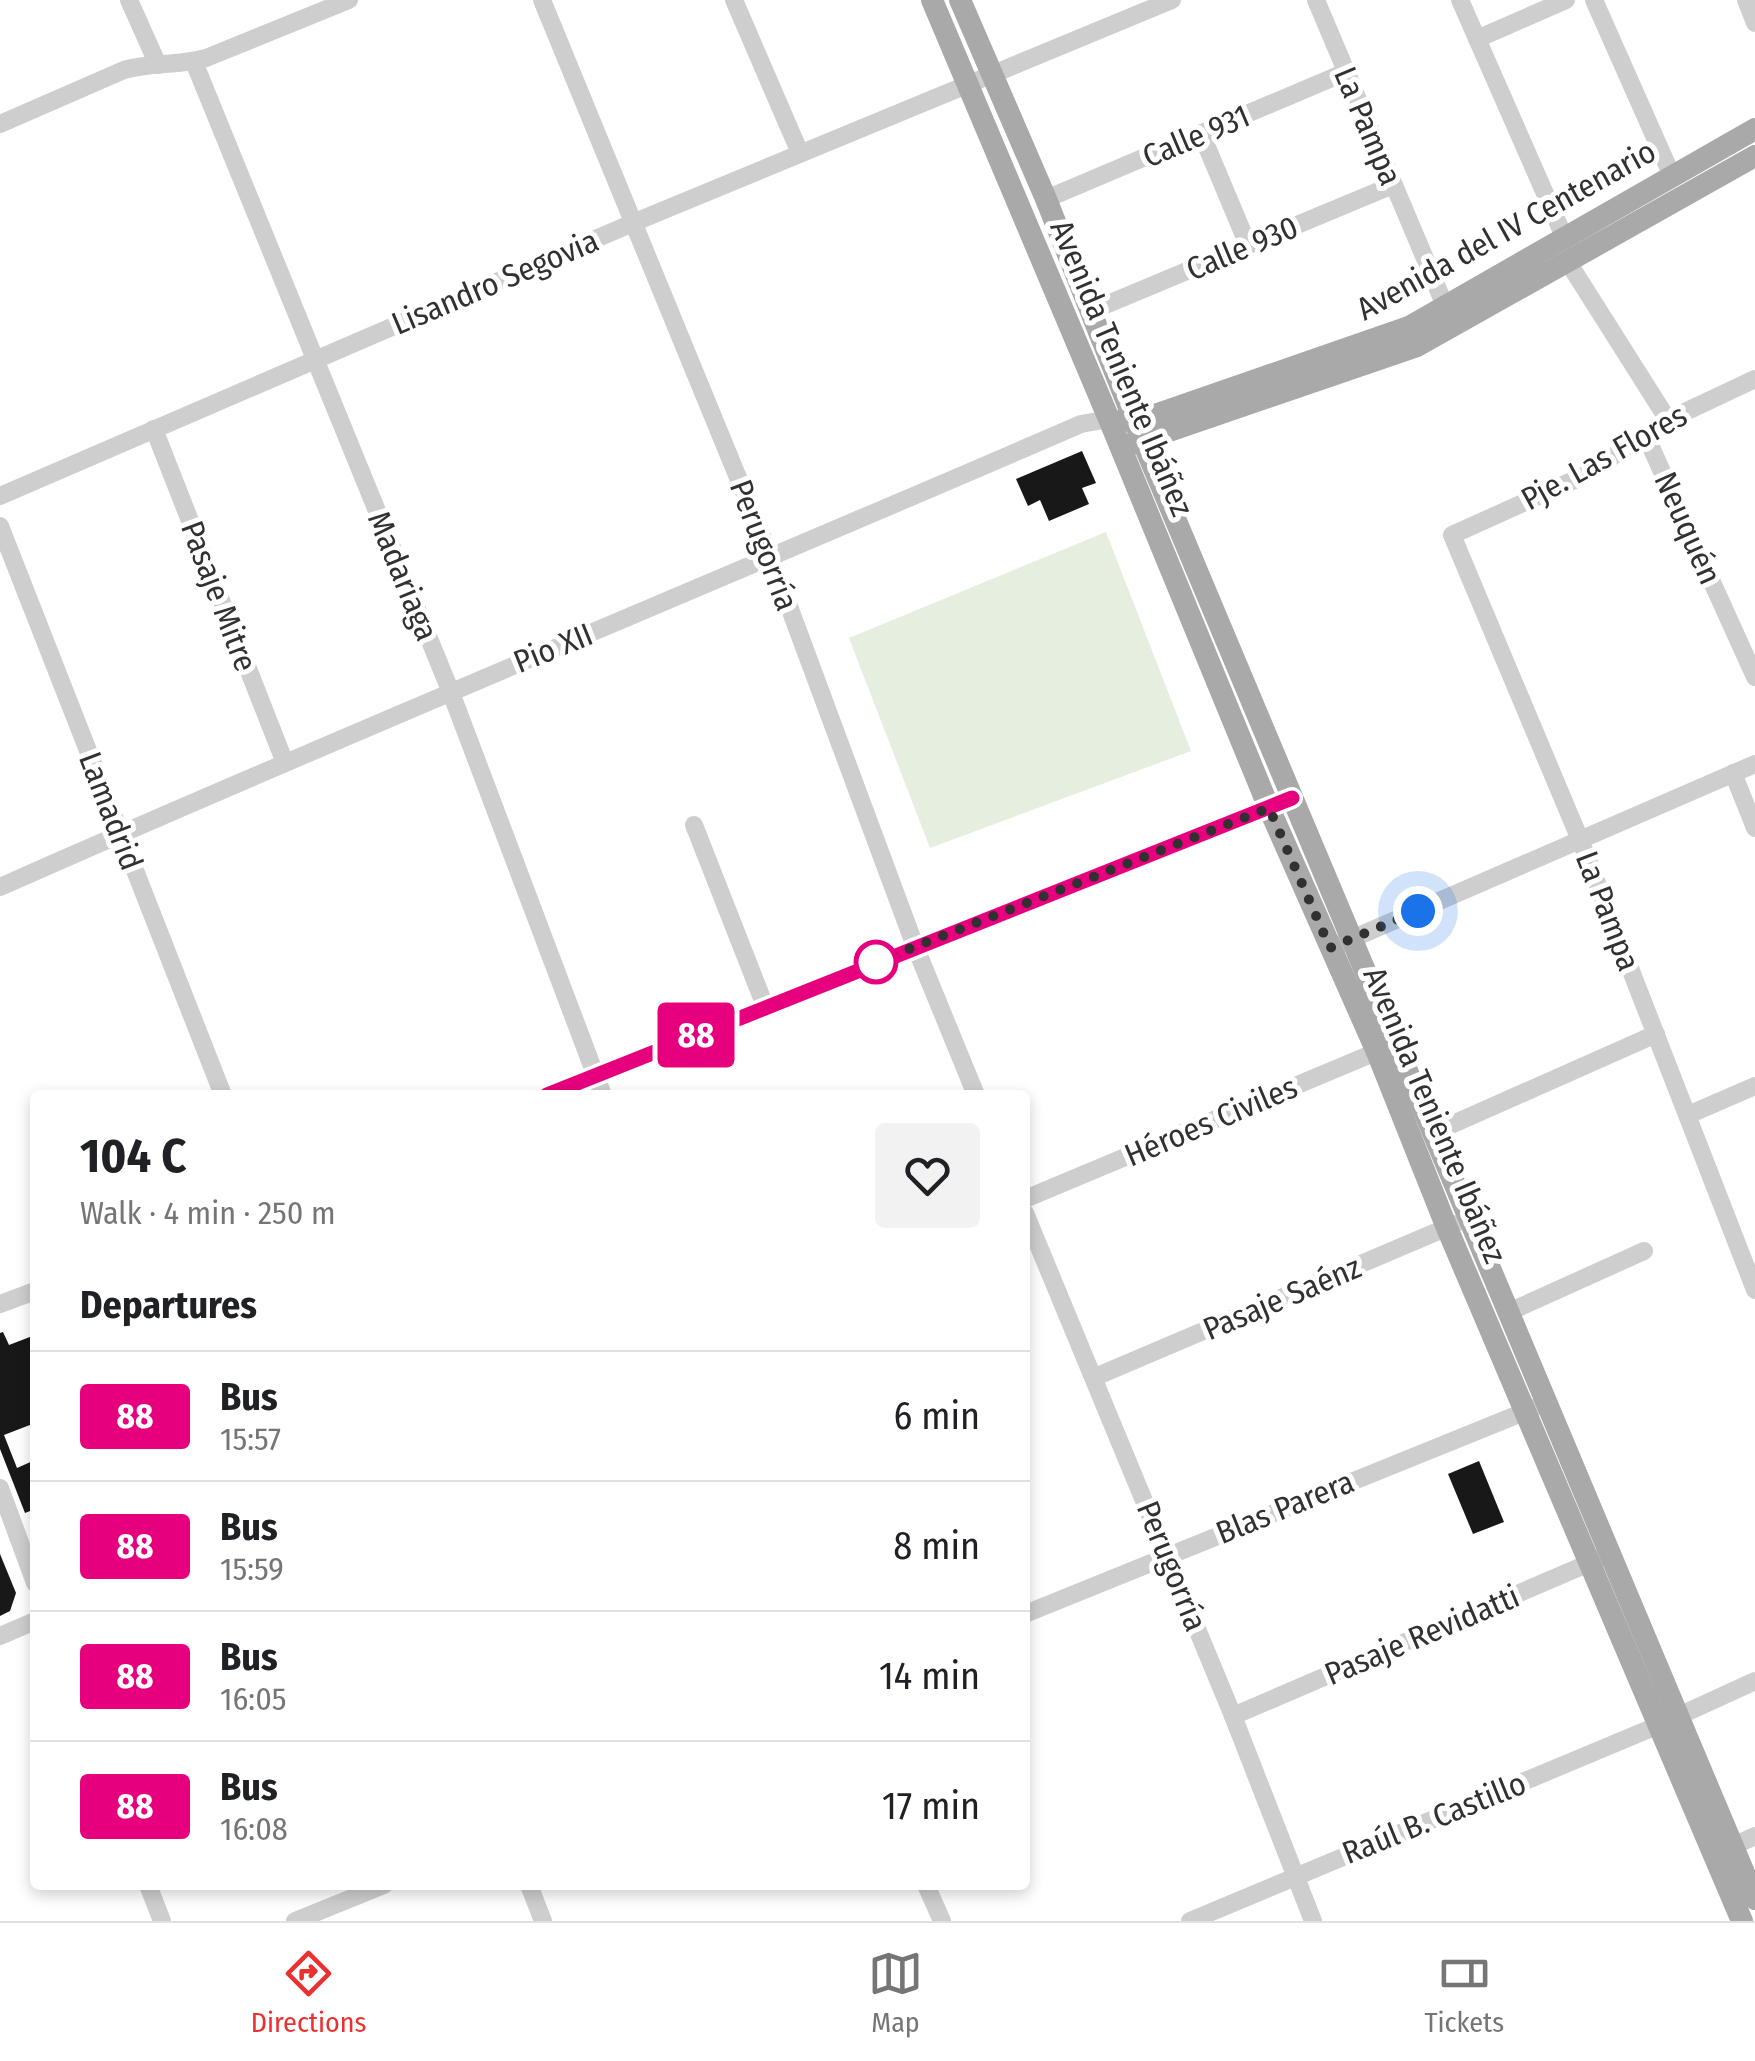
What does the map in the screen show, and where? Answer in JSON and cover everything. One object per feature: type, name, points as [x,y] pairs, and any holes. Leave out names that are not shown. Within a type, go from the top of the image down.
[{"type":"main road","name":"Avenida Teniente Ibáñez","points":[[932,0],[1109,419],[1132,437],[1292,798],[1341,943]]},
{"type":"main road","name":"Avenida Teniente Ibáñez","points":[[960,0],[1090,311],[1132,437],[1269,808],[1341,943],[1387,1047],[1435,1132],[1509,1312],[1536,1408]]},
{"type":"main road","name":"Avenida del IV Centenario","points":[[1132,437],[1417,346],[1672,176],[1755,129]]},
{"type":"main road","name":"Avenida del IV Centenario","points":[[1132,437],[1409,328],[1445,306],[1755,156]]},
{"type":"main road","name":"Avenida Teniente Ibáñez","points":[[1387,1047],[1446,1228],[1536,1408],[1724,1850],[1755,1899]]},
{"type":"main road","name":"Avenida Teniente Ibáñez","points":[[1724,1850],[1742,1921]]},
{"type":"street","points":[[129,0],[158,64]]},
{"type":"street","points":[[0,124],[124,70],[194,62],[307,8],[348,0]]},
{"type":"street","name":"Perugorría","points":[[542,0],[770,558],[915,946],[974,1090]]},
{"type":"street","points":[[734,0],[800,152]]},
{"type":"street","name":"Lisandro Segovia","points":[[0,496],[800,152],[992,76],[1137,7],[1172,0]]},
{"type":"street","name":"La Pampa","points":[[1316,0],[1445,306]]},
{"type":"street","name":"Neuquén","points":[[1460,0],[1566,250],[1668,420]]},
{"type":"street","points":[[1477,39],[1566,0]]},
{"type":"street","points":[[1594,0],[1672,176]]},
{"type":"street","points":[[1746,0],[1755,23]]},
{"type":"street","name":"Madariaga","points":[[194,62],[450,690],[600,1090]]},
{"type":"street","name":"Calle 931","points":[[1046,200],[1346,72]]},
{"type":"street","points":[[1200,134],[1248,245]]},
{"type":"street","name":"Calle 930","points":[[1090,311],[1393,184]]},
{"type":"street","name":"Pje. Las Flores","points":[[1452,534],[1582,476],[1668,420],[1755,378]]},
{"type":"street","name":"Pio XII","points":[[0,887],[450,690],[1081,424],[1109,419]]},
{"type":"street","name":"Pasaje Mitre","points":[[154,429],[285,762]]},
{"type":"street","name":"Neuquén","points":[[1646,434],[1755,676]]},
{"type":"street","name":"Lamadrid","points":[[0,526],[221,1090]]},
{"type":"street","name":"La Pampa","points":[[1452,534],[1581,842],[1755,1290]]},
{"type":"street","points":[[1341,943],[1755,764]]},
{"type":"street","points":[[1733,774],[1755,828]]},
{"type":"street","points":[[560,1090],[1292,798]]},
{"type":"street","points":[[694,825],[765,1006]]},
{"type":"street","points":[[1435,1132],[1656,1034]]},
{"type":"street","name":"Héroes Civiles","points":[[1030,1197],[1387,1047]]},
{"type":"street","points":[[1688,1115],[1755,1086]]},
{"type":"street","name":"Pasaje Saénz","points":[[1095,1377],[1469,1217]]},
{"type":"street","name":"Perugorría","points":[[1030,1225],[1233,1716],[1313,1921]]},
{"type":"street","points":[[1509,1312],[1644,1251]]},
{"type":"street","points":[[0,1304],[30,1293]]},
{"type":"street","name":"Blas Parera","points":[[1030,1612],[1536,1408]]},
{"type":"street","points":[[0,1488],[29,1547]]},
{"type":"street","name":"Pasaje Revidatti","points":[[1233,1716],[1601,1559]]},
{"type":"street","points":[[0,1636],[30,1623]]},
{"type":"street","name":"Raúl B. Castillo","points":[[1190,1921],[1755,1681]]},
{"type":"street","points":[[1724,1850],[1755,1836]]},
{"type":"street","points":[[150,1890],[162,1921]]},
{"type":"street","points":[[296,1921],[372,1890]]},
{"type":"street","points":[[531,1890],[543,1921]]},
{"type":"street","points":[[928,1890],[942,1921]]},
{"type":"green space","points":[[1106,532],[1191,751],[930,848],[849,638]]},
{"type":"building","points":[[1082,451],[1096,483],[1082,488],[1089,504],[1049,521],[1040,500],[1028,506],[1016,479]]},
{"type":"building","points":[[0,1333],[9,1345],[30,1337],[30,1425],[4,1435],[17,1468],[30,1462],[30,1511],[25,1513],[0,1449]]},
{"type":"building","points":[[1479,1461],[1504,1522],[1473,1534],[1448,1474]]},
{"type":"building","points":[[0,1554],[16,1593],[10,1611],[0,1616]]},
{"type":"bus line","name":"88","points":[[560,1090],[1292,798]]},
{"type":"route","points":[[876,962],[1269,808],[1330,948],[1418,911]]}]
